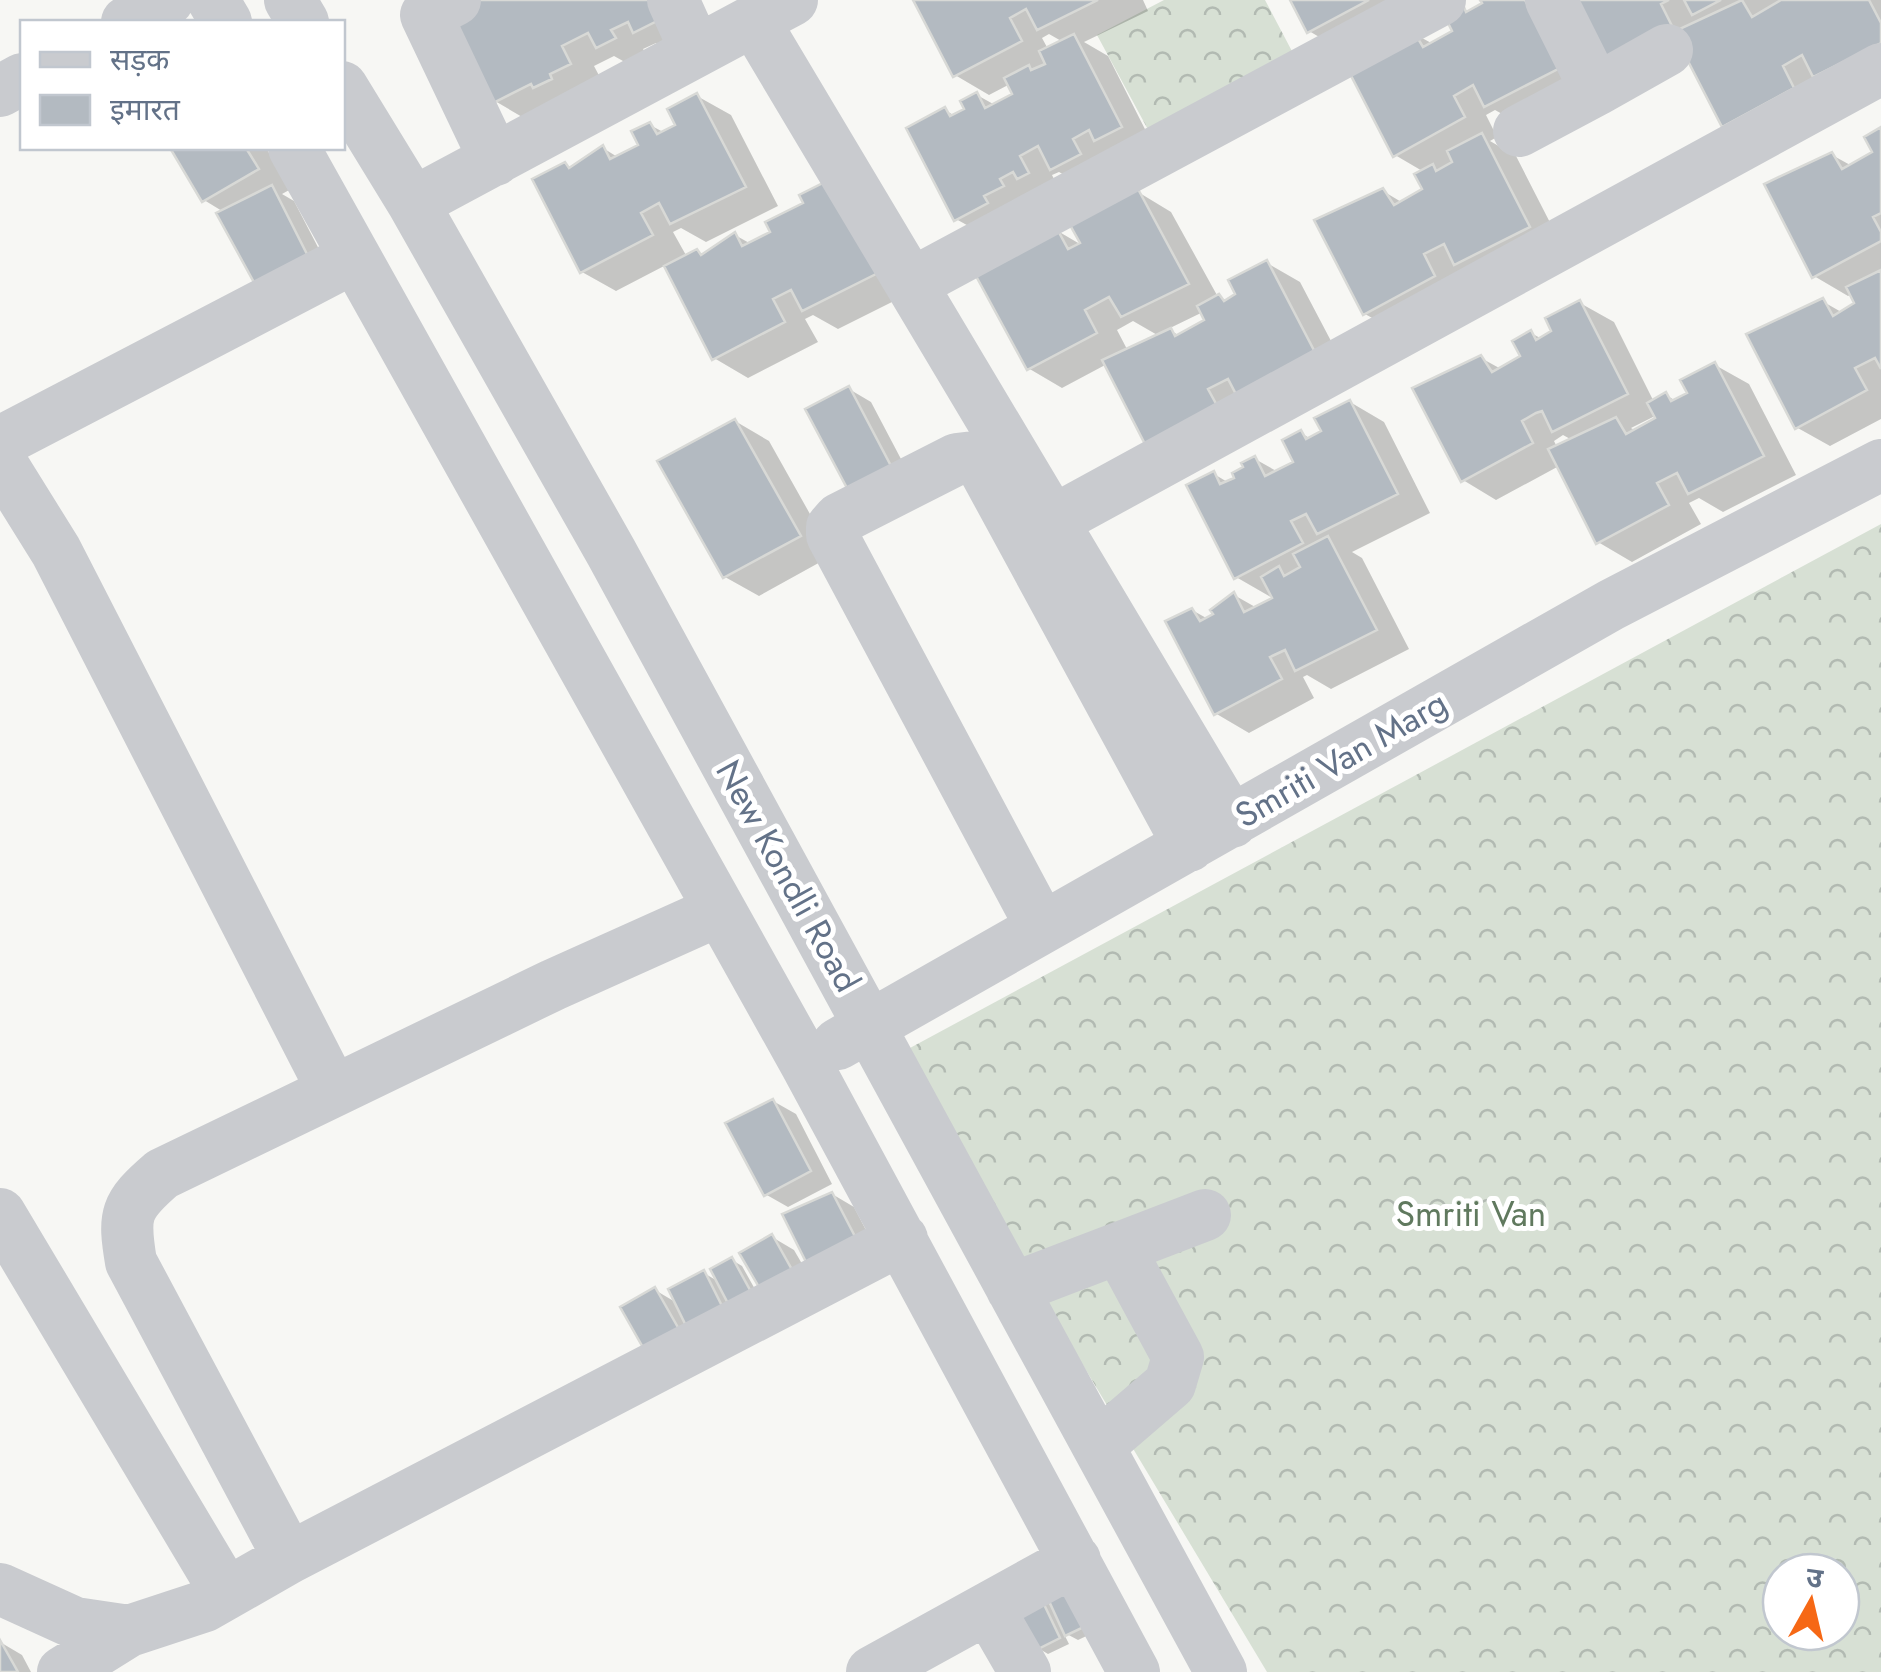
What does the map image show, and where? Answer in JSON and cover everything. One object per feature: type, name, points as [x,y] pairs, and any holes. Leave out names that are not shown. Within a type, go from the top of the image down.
[{"type":"street","points":[[131,20],[168,0]]},
{"type":"street","points":[[455,0],[426,15],[495,160]]},
{"type":"street","points":[[672,0],[696,51]]},
{"type":"street","points":[[911,284],[1440,0]]},
{"type":"street","points":[[1551,0],[1596,90]]},
{"type":"street","points":[[413,203],[773,10],[911,284],[1053,521],[1210,834]]},
{"type":"street","points":[[1519,131],[1667,50]]},
{"type":"street","points":[[1053,521],[1881,69]]},
{"type":"street","name":"New Kondli Road","points":[[345,92],[413,203],[610,552],[1221,1672]]},
{"type":"street","points":[[295,150],[806,1064],[1134,1672]]},
{"type":"street","points":[[0,442],[355,257]]},
{"type":"street","points":[[1042,928],[832,534],[839,519],[957,459],[974,457],[984,467],[1210,834]]},
{"type":"street","points":[[0,461],[56,552],[333,1091]]},
{"type":"street","name":"Smriti Van Marg","points":[[806,1064],[1612,606],[1881,464]]},
{"type":"street","points":[[289,1558],[130,1262],[126,1231],[132,1200],[162,1174],[553,985],[720,910]]},
{"type":"street","points":[[0,1214],[226,1593]]},
{"type":"street","points":[[1012,1289],[1205,1215]]},
{"type":"street","points":[[62,1672],[129,1631],[205,1606],[289,1558],[902,1239]]},
{"type":"street","points":[[1098,1446],[1170,1384],[1178,1357],[1119,1248]]},
{"type":"street","points":[[872,1672],[1075,1560]]},
{"type":"street","points":[[0,1589],[75,1624],[129,1631]]},
{"type":"street","points":[[988,1608],[1024,1672]]},
{"type":"green space","points":[[1164,0],[1265,0],[1304,74],[1159,150],[1097,35]]},
{"type":"green space","name":"Smriti Van","points":[[1881,524],[1881,1672],[1267,1672],[897,1055]]},
{"type":"building","points":[[470,0],[659,0],[667,16],[633,33],[628,22],[611,30],[616,38],[596,48],[588,33],[562,46],[571,64],[550,74],[552,79],[533,88],[531,84],[493,103],[446,12]]},
{"type":"building","points":[[913,0],[1098,0],[1037,30],[1026,9],[1010,18],[1022,41],[953,77]]},
{"type":"building","points":[[1290,0],[1369,0],[1307,33]]},
{"type":"building","points":[[1480,0],[1525,0],[1560,68],[1484,107],[1473,85],[1454,96],[1465,117],[1393,157],[1344,62],[1413,30],[1423,47],[1452,31],[1444,15],[1463,5],[1466,12],[1482,3]]},
{"type":"building","points":[[1566,0],[1669,0],[1661,4],[1672,26],[1600,65]]},
{"type":"building","points":[[1684,0],[1721,0],[1692,15]]},
{"type":"building","points":[[1742,0],[1752,17],[1781,0],[1869,0],[1881,23],[1881,43],[1813,77],[1802,55],[1783,66],[1794,88],[1722,127],[1673,32]]},
{"type":"building","points":[[1074,34],[1122,127],[1094,141],[1089,130],[1073,139],[1081,154],[1050,170],[1038,146],[1020,156],[1029,173],[1017,179],[1013,172],[1000,179],[1004,186],[984,196],[988,203],[954,221],[906,128],[945,107],[950,116],[964,109],[960,101],[977,92],[985,108],[1012,94],[1004,78],[1029,65],[1031,70],[1045,64],[1039,51]]},
{"type":"building","points":[[697,93],[746,187],[670,224],[659,203],[641,213],[653,235],[580,273],[532,179],[565,162],[569,168],[603,145],[610,159],[638,145],[631,131],[650,122],[657,134],[675,125],[667,109]]},
{"type":"building","points":[[1881,127],[1881,213],[1873,217],[1881,241],[1812,278],[1764,184],[1832,152],[1842,169],[1872,152],[1864,137]]},
{"type":"building","points":[[1482,133],[1530,227],[1454,265],[1444,244],[1424,254],[1435,276],[1363,315],[1314,220],[1383,188],[1394,205],[1422,189],[1414,174],[1433,164],[1436,171],[1452,162],[1447,151]]},
{"type":"building","points":[[171,150],[247,150],[259,169],[202,202]]},
{"type":"building","points":[[829,180],[878,273],[802,311],[791,290],[773,299],[785,322],[712,360],[664,266],[697,249],[701,255],[735,232],[742,246],[770,232],[765,222],[803,203],[799,195]]},
{"type":"building","points":[[272,185],[314,268],[262,297],[216,213]]},
{"type":"building","points":[[1138,189],[1189,284],[1121,317],[1109,297],[1085,310],[1097,333],[1027,370],[976,276],[1056,227],[1068,249],[1080,243],[1070,225]]},
{"type":"building","points":[[1267,260],[1319,360],[1239,400],[1228,379],[1208,389],[1220,411],[1148,450],[1102,360],[1171,328],[1175,336],[1204,320],[1197,306],[1219,294],[1224,301],[1235,294],[1228,280]]},
{"type":"building","points":[[1881,270],[1881,369],[1875,358],[1855,368],[1867,390],[1795,429],[1746,334],[1823,298],[1833,316],[1854,303],[1846,287]]},
{"type":"building","points":[[1580,300],[1628,394],[1552,432],[1542,411],[1536,413],[1522,421],[1533,443],[1461,482],[1412,388],[1481,355],[1492,372],[1520,356],[1512,341],[1531,330],[1536,340],[1551,331],[1545,318]]},
{"type":"building","points":[[1715,362],[1764,456],[1688,494],[1677,473],[1657,483],[1669,505],[1596,544],[1548,449],[1616,417],[1626,434],[1655,418],[1647,403],[1666,392],[1671,401],[1687,393],[1680,380]]},
{"type":"building","points":[[849,386],[891,466],[847,488],[805,409]]},
{"type":"building","points":[[1350,400],[1398,494],[1317,534],[1306,514],[1291,521],[1303,543],[1234,579],[1186,485],[1214,471],[1220,484],[1234,478],[1232,473],[1243,467],[1241,463],[1255,456],[1265,476],[1293,462],[1282,440],[1301,430],[1306,439],[1321,431],[1314,418]]},
{"type":"building","points":[[735,419],[801,536],[723,578],[657,461]]},
{"type":"building","points":[[1328,536],[1377,630],[1295,671],[1285,650],[1270,657],[1282,679],[1214,715],[1165,621],[1192,608],[1200,621],[1213,614],[1210,610],[1234,592],[1244,612],[1272,598],[1261,577],[1279,566],[1284,576],[1300,567],[1293,554]]},
{"type":"building","points":[[773,1099],[811,1171],[764,1196],[725,1123]]},
{"type":"building","points":[[832,1192],[863,1252],[814,1278],[782,1214]]},
{"type":"building","points":[[772,1234],[795,1275],[763,1294],[739,1253]]},
{"type":"building","points":[[732,1257],[756,1301],[733,1313],[710,1269]]},
{"type":"building","points":[[704,1270],[728,1318],[691,1336],[668,1289]]},
{"type":"building","points":[[655,1287],[680,1331],[645,1351],[620,1307]]},
{"type":"building","points":[[1065,1577],[1088,1625],[1065,1636],[1043,1588]]},
{"type":"building","points":[[1040,1596],[1060,1638],[1036,1650],[1016,1607]]},
{"type":"building","points":[[0,1640],[18,1672],[0,1672]]}]
